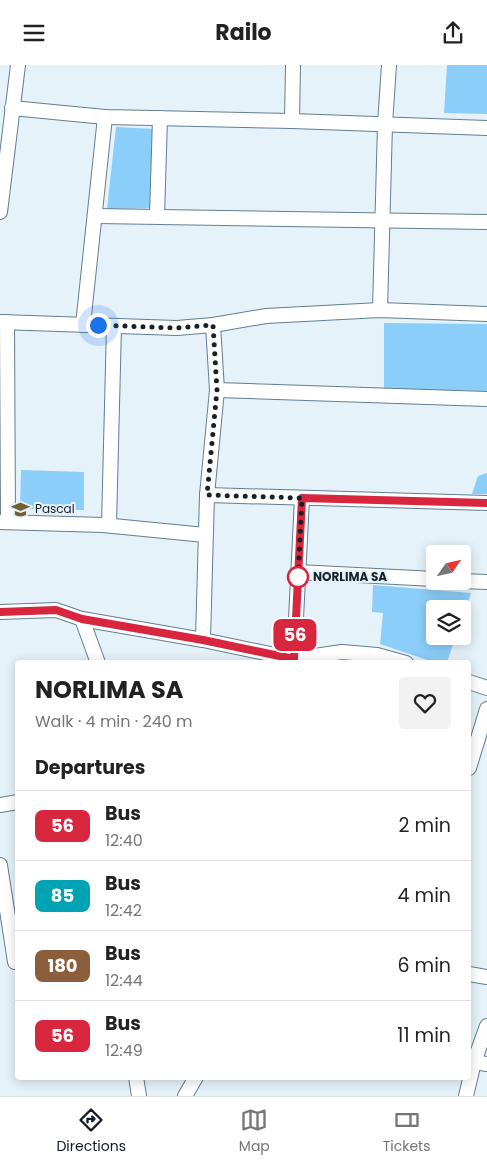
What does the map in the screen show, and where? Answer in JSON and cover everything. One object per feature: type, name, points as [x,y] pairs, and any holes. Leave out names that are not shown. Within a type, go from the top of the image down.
[{"type":"street","points":[[0,212],[18,65]]},
{"type":"street","points":[[292,121],[293,65]]},
{"type":"street","points":[[380,310],[385,124],[389,65]]},
{"type":"street","points":[[12,108],[105,117],[487,127]]},
{"type":"street","points":[[83,325],[105,117]]},
{"type":"street","points":[[157,216],[160,118]]},
{"type":"street","points":[[96,216],[487,222]]},
{"type":"street","points":[[205,535],[109,525],[4,522],[3,322],[176,328],[213,325],[266,316],[380,310],[487,314]]},
{"type":"street","points":[[203,640],[207,495],[217,390],[213,325]]},
{"type":"street","points":[[109,525],[114,326]]},
{"type":"street","points":[[217,390],[487,399]]},
{"type":"street","points":[[207,495],[487,503]]},
{"type":"street","points":[[294,659],[302,498]]},
{"type":"street","points":[[298,572],[426,579]]},
{"type":"street","points":[[471,581],[487,582]]},
{"type":"street","points":[[0,612],[56,610],[82,619],[203,640],[294,659],[342,652],[377,655],[394,660]]},
{"type":"street","points":[[82,619],[97,660]]},
{"type":"street","points":[[471,683],[487,687]]},
{"type":"street","points":[[471,761],[487,709]]},
{"type":"street","points":[[0,805],[15,803]]},
{"type":"street","points":[[0,865],[15,962]]},
{"type":"street","points":[[471,974],[487,977]]},
{"type":"street","points":[[471,1079],[487,1026]]},
{"type":"street","points":[[136,1080],[139,1096]]},
{"type":"street","points":[[185,1096],[194,1080]]},
{"type":"street","points":[[466,1096],[471,1080]]},
{"type":"shaded area","points":[[447,65],[487,65],[487,114],[444,113]]},
{"type":"shaded area","points":[[116,127],[155,129],[152,208],[107,209]]},
{"type":"shaded area","points":[[384,323],[487,324],[487,391],[384,389]]},
{"type":"shaded area","points":[[21,470],[84,472],[84,510],[20,509]]},
{"type":"shaded area","points":[[487,473],[487,494],[472,494],[478,476]]},
{"type":"shaded area","points":[[373,585],[471,593],[469,600],[426,600],[426,645],[453,645],[448,660],[427,660],[380,644],[383,613],[372,612]]},
{"type":"bus line","name":"56","points":[[0,612],[56,610],[82,619],[203,640],[294,659],[302,498],[487,503]]},
{"type":"place","name":"Pascal","points":[[21,509]]},
{"type":"place","name":"NORLIMA SA","points":[[298,577]]},
{"type":"route","points":[[98,325],[176,328],[213,325],[217,390],[207,495],[302,498],[298,577]]}]
